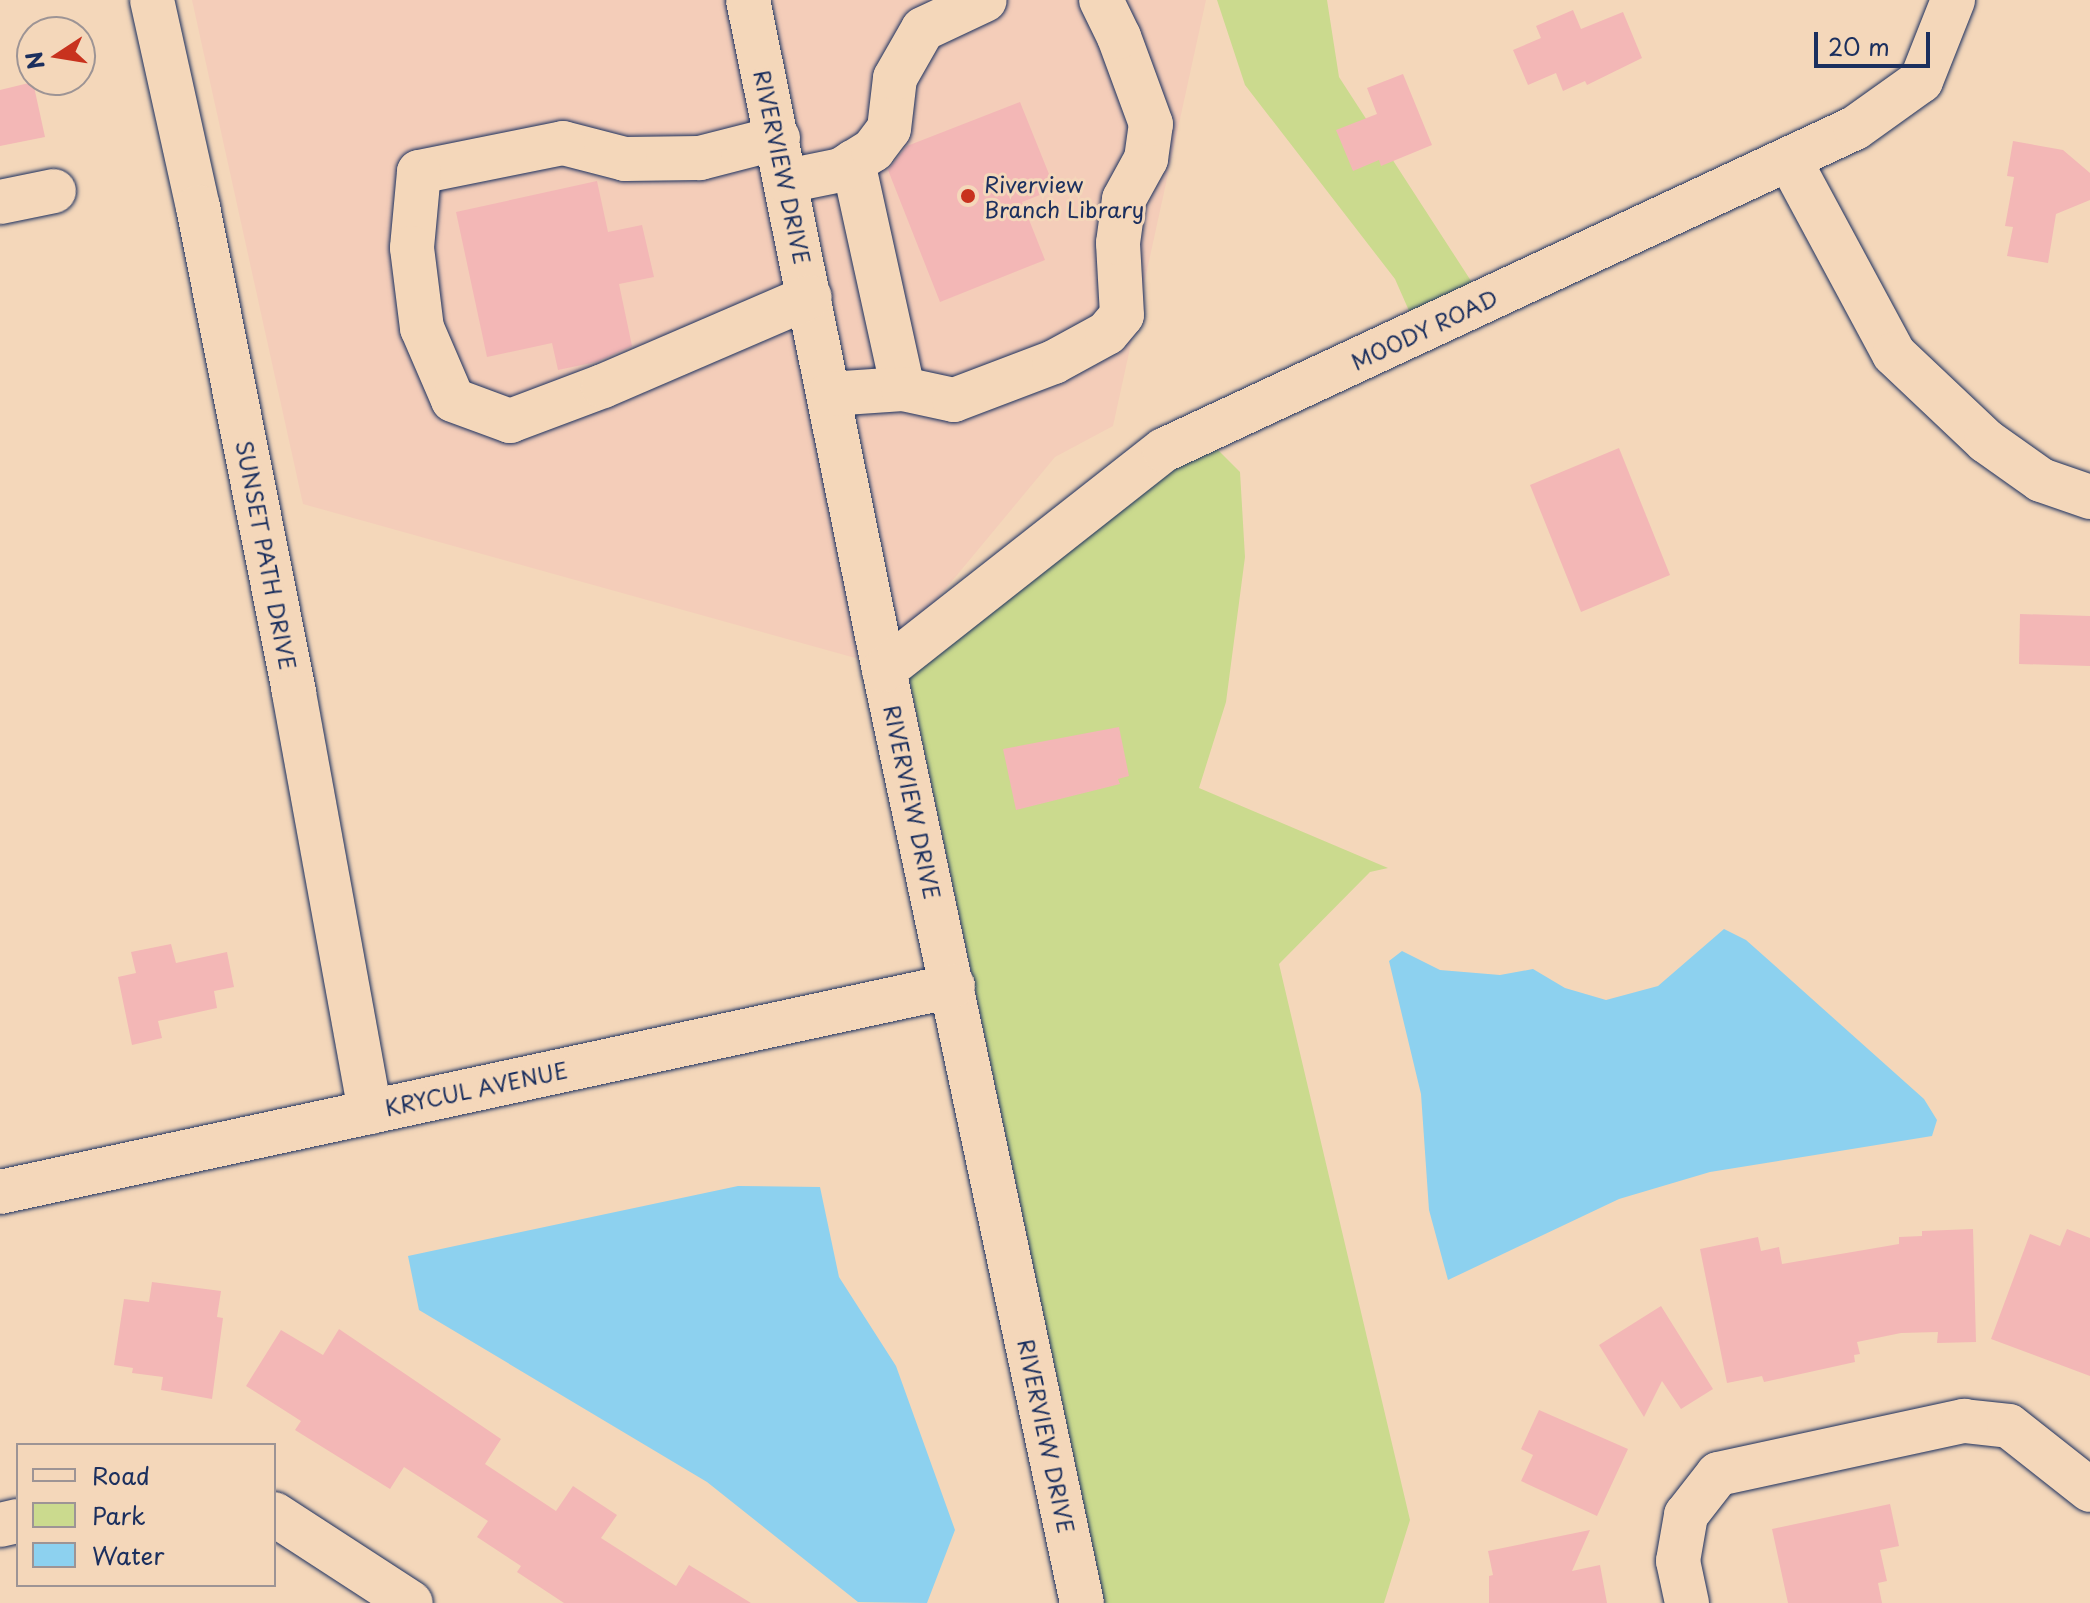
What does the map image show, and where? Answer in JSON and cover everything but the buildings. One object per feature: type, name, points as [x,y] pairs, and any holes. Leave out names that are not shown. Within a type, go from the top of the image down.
[{"type":"street","name":"SUNSET PATH DRIVE","points":[[152,0],[198,207],[291,677],[370,1112]]},
{"type":"street","name":"RIVERVIEW DRIVE","points":[[748,0],[884,670],[1082,1603]]},
{"type":"street","points":[[787,181],[841,170],[873,150],[889,129],[895,78],[923,29],[985,0]]},
{"type":"street","points":[[829,394],[903,389],[954,400],[1009,381],[1107,333],[1122,315],[1118,243],[1124,199],[1146,159],[1151,124],[1119,37],[1101,0]]},
{"type":"street","name":"MOODY ROAD","points":[[884,670],[1164,450],[1855,128],[1921,81],[1953,0]]},
{"type":"street","points":[[778,138],[700,158],[625,159],[563,143],[419,172],[412,248],[422,328],[453,400],[510,421],[603,386],[810,297]]},
{"type":"street","points":[[1789,159],[1894,354],[1986,441],[2041,480],[2090,497]]},
{"type":"street","points":[[853,162],[903,389]]},
{"type":"street","points":[[0,202],[54,191]]},
{"type":"street","name":"KRYCUL AVENUE","points":[[0,1192],[953,986]]},
{"type":"street","points":[[1687,1603],[1678,1561],[1686,1515],[1718,1474],[1964,1421],[2009,1426],[2090,1490]]},
{"type":"street","points":[[276,1515],[411,1603]]},
{"type":"shaded area","points":[[192,0],[726,0],[859,659],[303,504]]},
{"type":"shaded area","points":[[772,0],[1206,0],[1113,426],[1055,457],[928,610],[900,632]]},
{"type":"green space","points":[[1217,0],[1327,0],[1339,77],[1473,284],[1410,313],[1395,279],[1245,85]]},
{"type":"green space","points":[[1216,448],[1240,472],[1245,557],[1226,702],[1199,788],[1388,868],[1370,872],[1279,964],[1410,1520],[1384,1603],[1105,1603],[909,677],[1176,466]]},
{"type":"water","points":[[1724,929],[1746,940],[1924,1099],[1937,1120],[1932,1136],[1710,1172],[1619,1199],[1448,1280],[1429,1210],[1421,1094],[1389,961],[1402,951],[1440,970],[1500,975],[1533,969],[1565,988],[1606,1000],[1658,986]]},
{"type":"water","points":[[738,1186],[820,1187],[839,1277],[896,1366],[955,1530],[927,1603],[858,1602],[707,1482],[419,1310],[408,1256]]},
{"type":"place","name":"Riverview Branch Library","points":[[968,196]]}]
